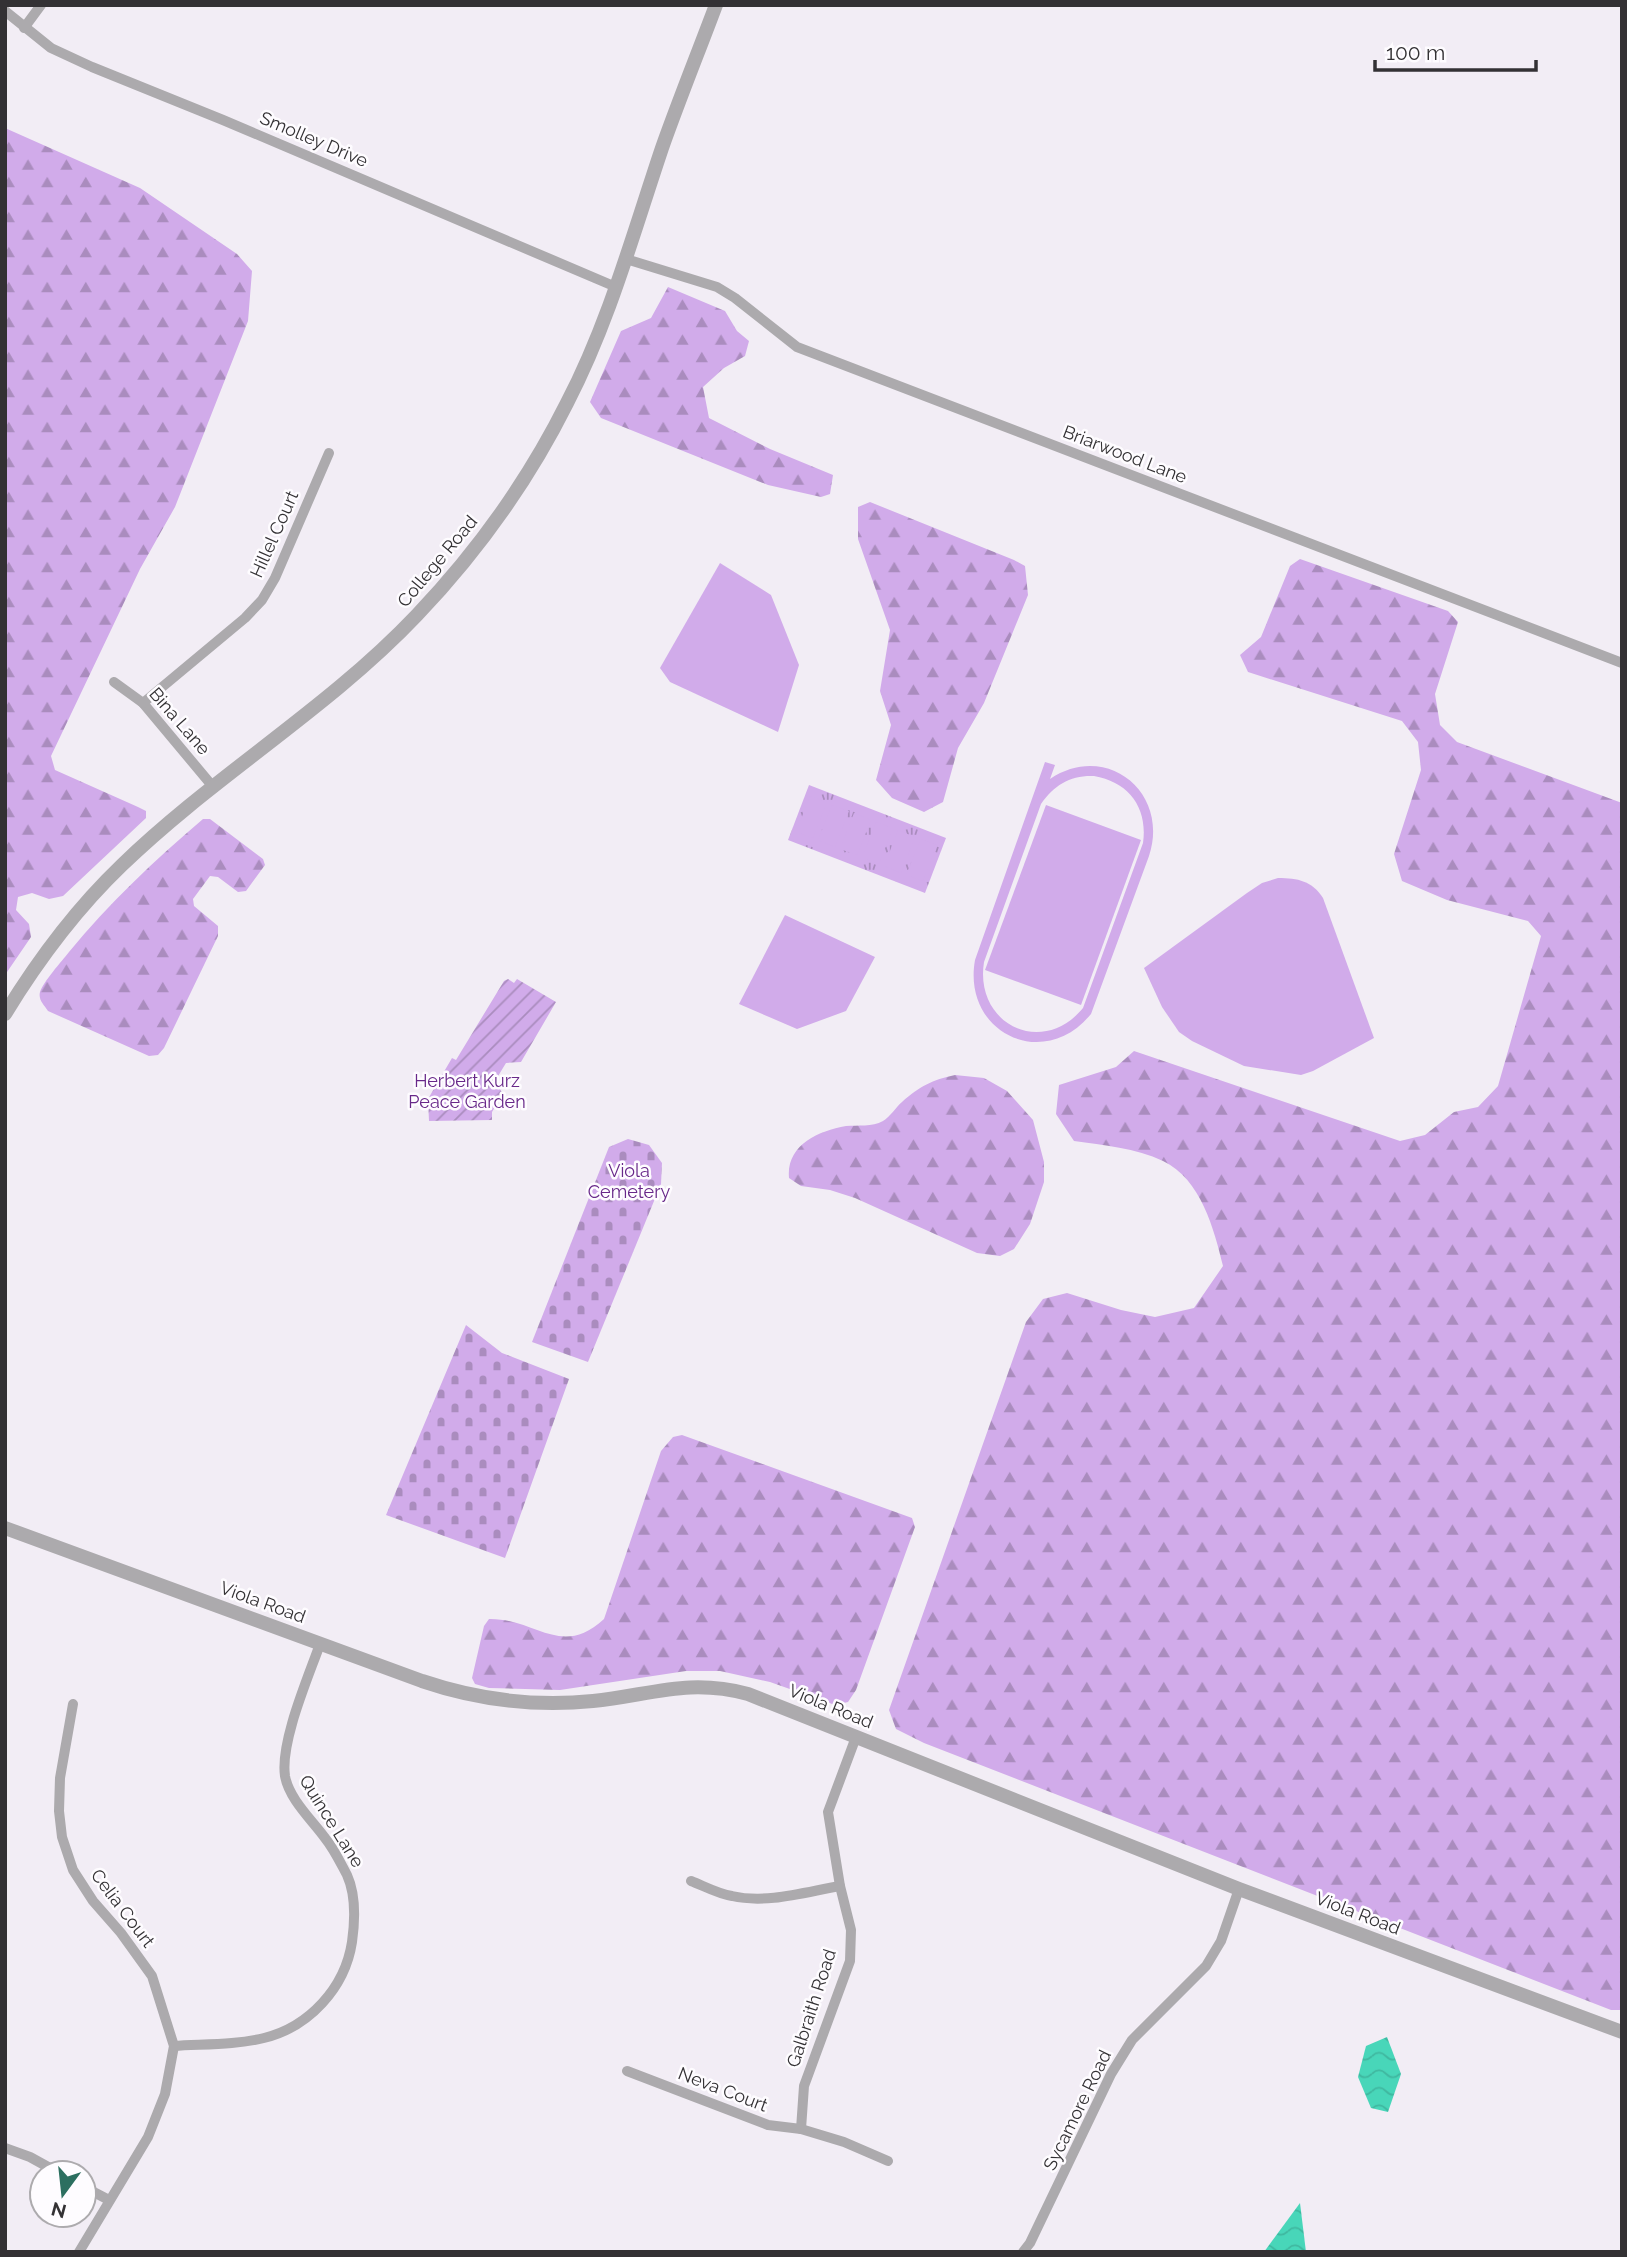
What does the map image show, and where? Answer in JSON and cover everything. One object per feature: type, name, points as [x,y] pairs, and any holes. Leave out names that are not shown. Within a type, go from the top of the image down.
[{"type":"street","points":[[24,28],[41,5]]},
{"type":"street","name":"College Road","points":[[5,1014],[44,955],[96,892],[145,844],[377,655],[460,567],[504,509],[547,440],[583,371],[616,287],[663,146],[716,5]]},
{"type":"street","name":"Smolley Drive","points":[[5,11],[51,47],[92,67],[616,287]]},
{"type":"street","name":"Briarwood Lane","points":[[626,259],[716,287],[735,298],[797,347],[1622,663]]},
{"type":"street","name":"Hillel Court","points":[[143,703],[245,618],[262,600],[275,578],[329,453]]},
{"type":"street","name":"Bina Lane","points":[[114,682],[143,703],[214,788]]},
{"type":"street","name":"Viola Road","points":[[5,1528],[422,1681],[491,1699],[541,1703],[578,1702],[684,1686],[706,1686],[748,1694],[1239,1889],[1622,2032]]},
{"type":"street","name":"Quince Lane","points":[[174,2046],[247,2041],[289,2029],[313,2013],[334,1991],[351,1952],[355,1927],[349,1879],[327,1840],[295,1797],[285,1778],[285,1753],[320,1644]]},
{"type":"street","name":"Celia Court","points":[[73,1704],[60,1778],[59,1811],[62,1836],[73,1870],[93,1901],[121,1933],[152,1976],[174,2046]]},
{"type":"street","name":"Galbraith Road","points":[[801,2129],[804,2086],[849,1961],[851,1930],[840,1886],[828,1812],[856,1737]]},
{"type":"street","points":[[691,1881],[728,1896],[750,1899],[776,1898],[840,1886]]},
{"type":"street","name":"Sycamore Road","points":[[1023,2252],[1079,2147],[1111,2074],[1132,2040],[1206,1966],[1221,1941],[1239,1889]]},
{"type":"street","points":[[79,2252],[148,2137],[165,2094],[174,2046]]},
{"type":"street","name":"Neva Court","points":[[627,2071],[768,2125],[801,2129],[844,2142],[888,2161]]},
{"type":"street","points":[[5,2148],[34,2159]]},
{"type":"street","points":[[98,2195],[108,2200]]},
{"type":"green space","points":[[5,128],[140,188],[237,254],[252,271],[248,321],[175,507],[140,569],[51,756],[55,770],[146,811],[146,818],[63,896],[49,899],[32,893],[18,897],[16,910],[29,924],[31,937],[5,975]]},
{"type":"green space","points":[[668,287],[725,311],[737,331],[749,341],[745,356],[724,368],[703,387],[709,418],[770,449],[833,475],[830,494],[821,497],[768,485],[601,418],[590,402],[621,331],[651,318]]},
{"type":"green space","points":[[870,502],[1025,566],[1028,595],[984,703],[958,748],[943,802],[924,812],[892,798],[876,780],[891,725],[880,691],[890,630],[858,539],[858,507]]},
{"type":"green space","points":[[1300,559],[1448,611],[1458,622],[1435,694],[1440,725],[1457,742],[1622,803],[1622,2010],[1611,2010],[924,1743],[896,1729],[889,1710],[1026,1322],[1043,1299],[1067,1293],[1121,1310],[1155,1317],[1194,1308],[1223,1266],[1204,1206],[1187,1180],[1163,1161],[1142,1153],[1074,1141],[1056,1114],[1059,1085],[1116,1067],[1134,1051],[1400,1141],[1425,1135],[1454,1112],[1478,1107],[1498,1086],[1541,936],[1528,921],[1447,900],[1402,881],[1394,854],[1421,770],[1418,742],[1402,721],[1248,672],[1240,655],[1261,637],[1290,566]]},
{"type":"green space","points":[[720,563],[771,595],[799,665],[778,732],[670,682],[660,668]]},
{"type":"green space","points":[[1045,762],[1055,765],[1050,779],[1071,769],[1092,766],[1112,770],[1129,780],[1142,794],[1150,812],[1153,833],[1149,856],[1091,1014],[1072,1031],[1051,1040],[1030,1042],[1010,1036],[994,1024],[981,1007],[974,986],[975,960]],"holes":[[[1086,776],[1117,784],[1134,799],[1142,819],[1143,843],[1083,1008],[1067,1023],[1049,1031],[1031,1032],[1014,1027],[1000,1017],[989,1002],[984,984],[984,962],[1041,804],[1052,791],[1071,779]]]},
{"type":"green space","points":[[809,785],[946,838],[925,893],[788,840]]},
{"type":"green space","points":[[810,796],[827,802],[813,838],[796,832]]},
{"type":"green space","points":[[832,805],[849,811],[835,847],[818,840]]},
{"type":"green space","points":[[1046,805],[1141,840],[1081,1005],[985,970]]},
{"type":"green space","points":[[854,813],[871,820],[857,855],[840,849]]},
{"type":"green space","points":[[203,819],[210,819],[263,859],[265,865],[246,891],[238,892],[218,877],[210,876],[193,899],[194,906],[218,926],[218,936],[164,1048],[158,1055],[149,1056],[48,1011],[41,1000],[40,992],[57,966],[116,899]]},
{"type":"green space","points":[[876,822],[893,828],[879,864],[862,858]]},
{"type":"green space","points":[[898,830],[915,837],[901,873],[884,866]]},
{"type":"green space","points":[[921,839],[937,845],[923,881],[906,875]]},
{"type":"green space","points":[[1278,878],[1304,882],[1323,898],[1374,1038],[1301,1075],[1244,1066],[1192,1041],[1179,1032],[1162,1007],[1144,968],[1247,893],[1262,883]]},
{"type":"green space","points":[[785,915],[875,957],[846,1011],[797,1029],[739,1004]]},
{"type":"green space","name":"Herbert Kurz Peace Garden","points":[[508,979],[514,983],[517,979],[556,1002],[521,1062],[506,1063],[495,1081],[503,1094],[492,1112],[492,1120],[429,1121],[428,1099],[452,1058],[456,1060],[504,981]]},
{"type":"green space","points":[[955,1075],[984,1078],[1007,1091],[1033,1120],[1044,1162],[1044,1182],[1030,1224],[1014,1249],[1000,1256],[977,1253],[855,1198],[830,1190],[801,1186],[789,1178],[793,1157],[798,1149],[814,1136],[846,1126],[879,1123],[921,1088]]},
{"type":"green space","name":"Viola Cemetery","points":[[628,1139],[649,1145],[662,1163],[661,1184],[588,1362],[532,1342],[609,1147]]},
{"type":"green space","points":[[466,1325],[502,1353],[569,1379],[505,1558],[386,1515]]},
{"type":"green space","points":[[682,1435],[912,1518],[915,1527],[856,1690],[848,1702],[835,1705],[770,1682],[720,1671],[686,1671],[560,1690],[489,1688],[475,1684],[472,1678],[484,1626],[489,1619],[505,1620],[548,1634],[574,1636],[589,1630],[604,1619],[661,1451],[673,1437]]},
{"type":"water","points":[[1387,2037],[1401,2074],[1388,2112],[1371,2108],[1358,2077],[1366,2046]]},
{"type":"water","points":[[1300,2203],[1306,2252],[1264,2252]]}]
